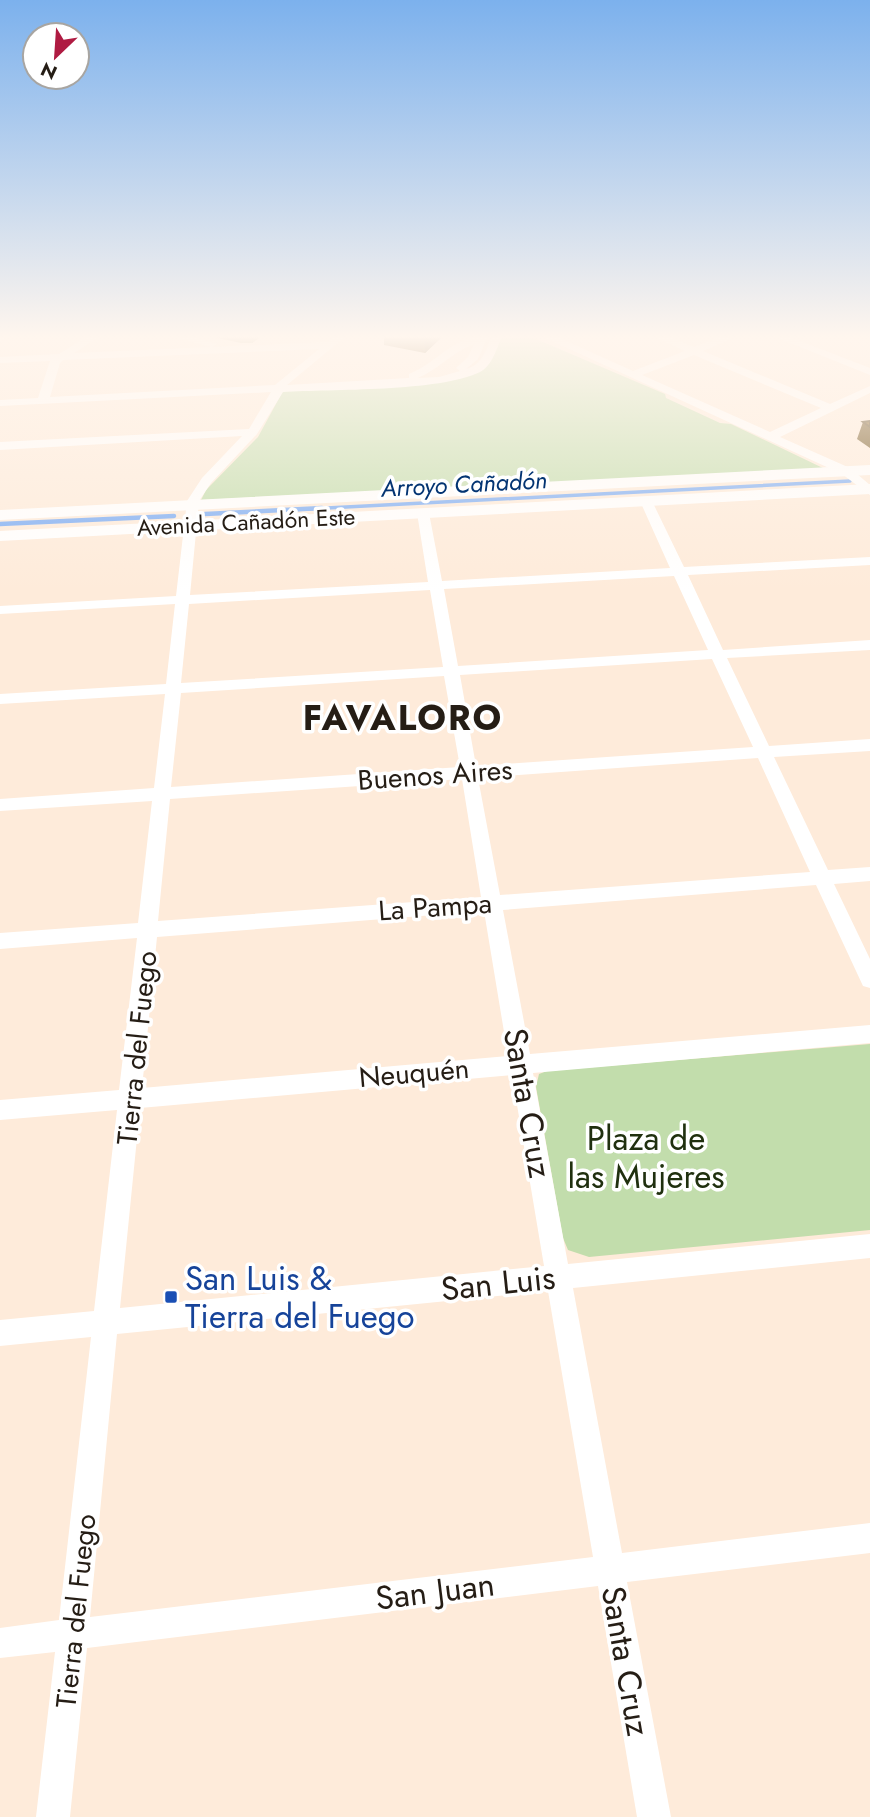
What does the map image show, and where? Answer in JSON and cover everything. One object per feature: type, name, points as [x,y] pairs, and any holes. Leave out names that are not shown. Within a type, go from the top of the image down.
[{"type":"main road","name":"Avenida Cañadón Este","points":[[0,516],[869,470]]},
{"type":"main road","name":"Avenida Cañadón Este","points":[[0,536],[870,490]]},
{"type":"street","name":"Tierra del Fuego","points":[[53,1817],[193,505],[202,486],[253,432],[259,421]]},
{"type":"street","points":[[745,421],[869,470]]},
{"type":"street","points":[[775,434],[803,421]]},
{"type":"street","points":[[0,446],[253,432]]},
{"type":"street","points":[[775,434],[846,471],[870,490]]},
{"type":"street","points":[[646,501],[870,981]]},
{"type":"street","name":"Santa Cruz","points":[[423,513],[654,1817]]},
{"type":"street","points":[[0,610],[870,561]]},
{"type":"street","points":[[0,699],[870,645]]},
{"type":"street","name":"Buenos Aires","points":[[0,805],[870,745]]},
{"type":"street","name":"La Pampa","points":[[0,941],[870,874]]},
{"type":"street","name":"Neuquén","points":[[0,1110],[870,1034]]},
{"type":"street","name":"San Luis","points":[[0,1333],[870,1246]]},
{"type":"street","name":"San Juan","points":[[0,1643],[870,1538]]},
{"type":"green space","points":[[267,421],[715,421],[731,424],[825,469],[201,500],[206,490],[258,437]]},
{"type":"green space","name":"Plaza de las Mujeres","points":[[870,1044],[870,1230],[589,1257],[568,1250],[563,1238],[536,1087],[539,1074],[547,1071]]},
{"type":"waterway","name":"Arroyo Cañadón","points":[[288,510],[850,481]]},
{"type":"waterway","name":"Arroyo Cañadón","points":[[205,514],[322,508]]},
{"type":"waterway","points":[[0,524],[174,516]]},
{"type":"place","name":"San Luis & Tierra del Fuego","points":[[171,1297]]},
{"type":"district","name":"FAVALORO","points":[[403,718]]}]
